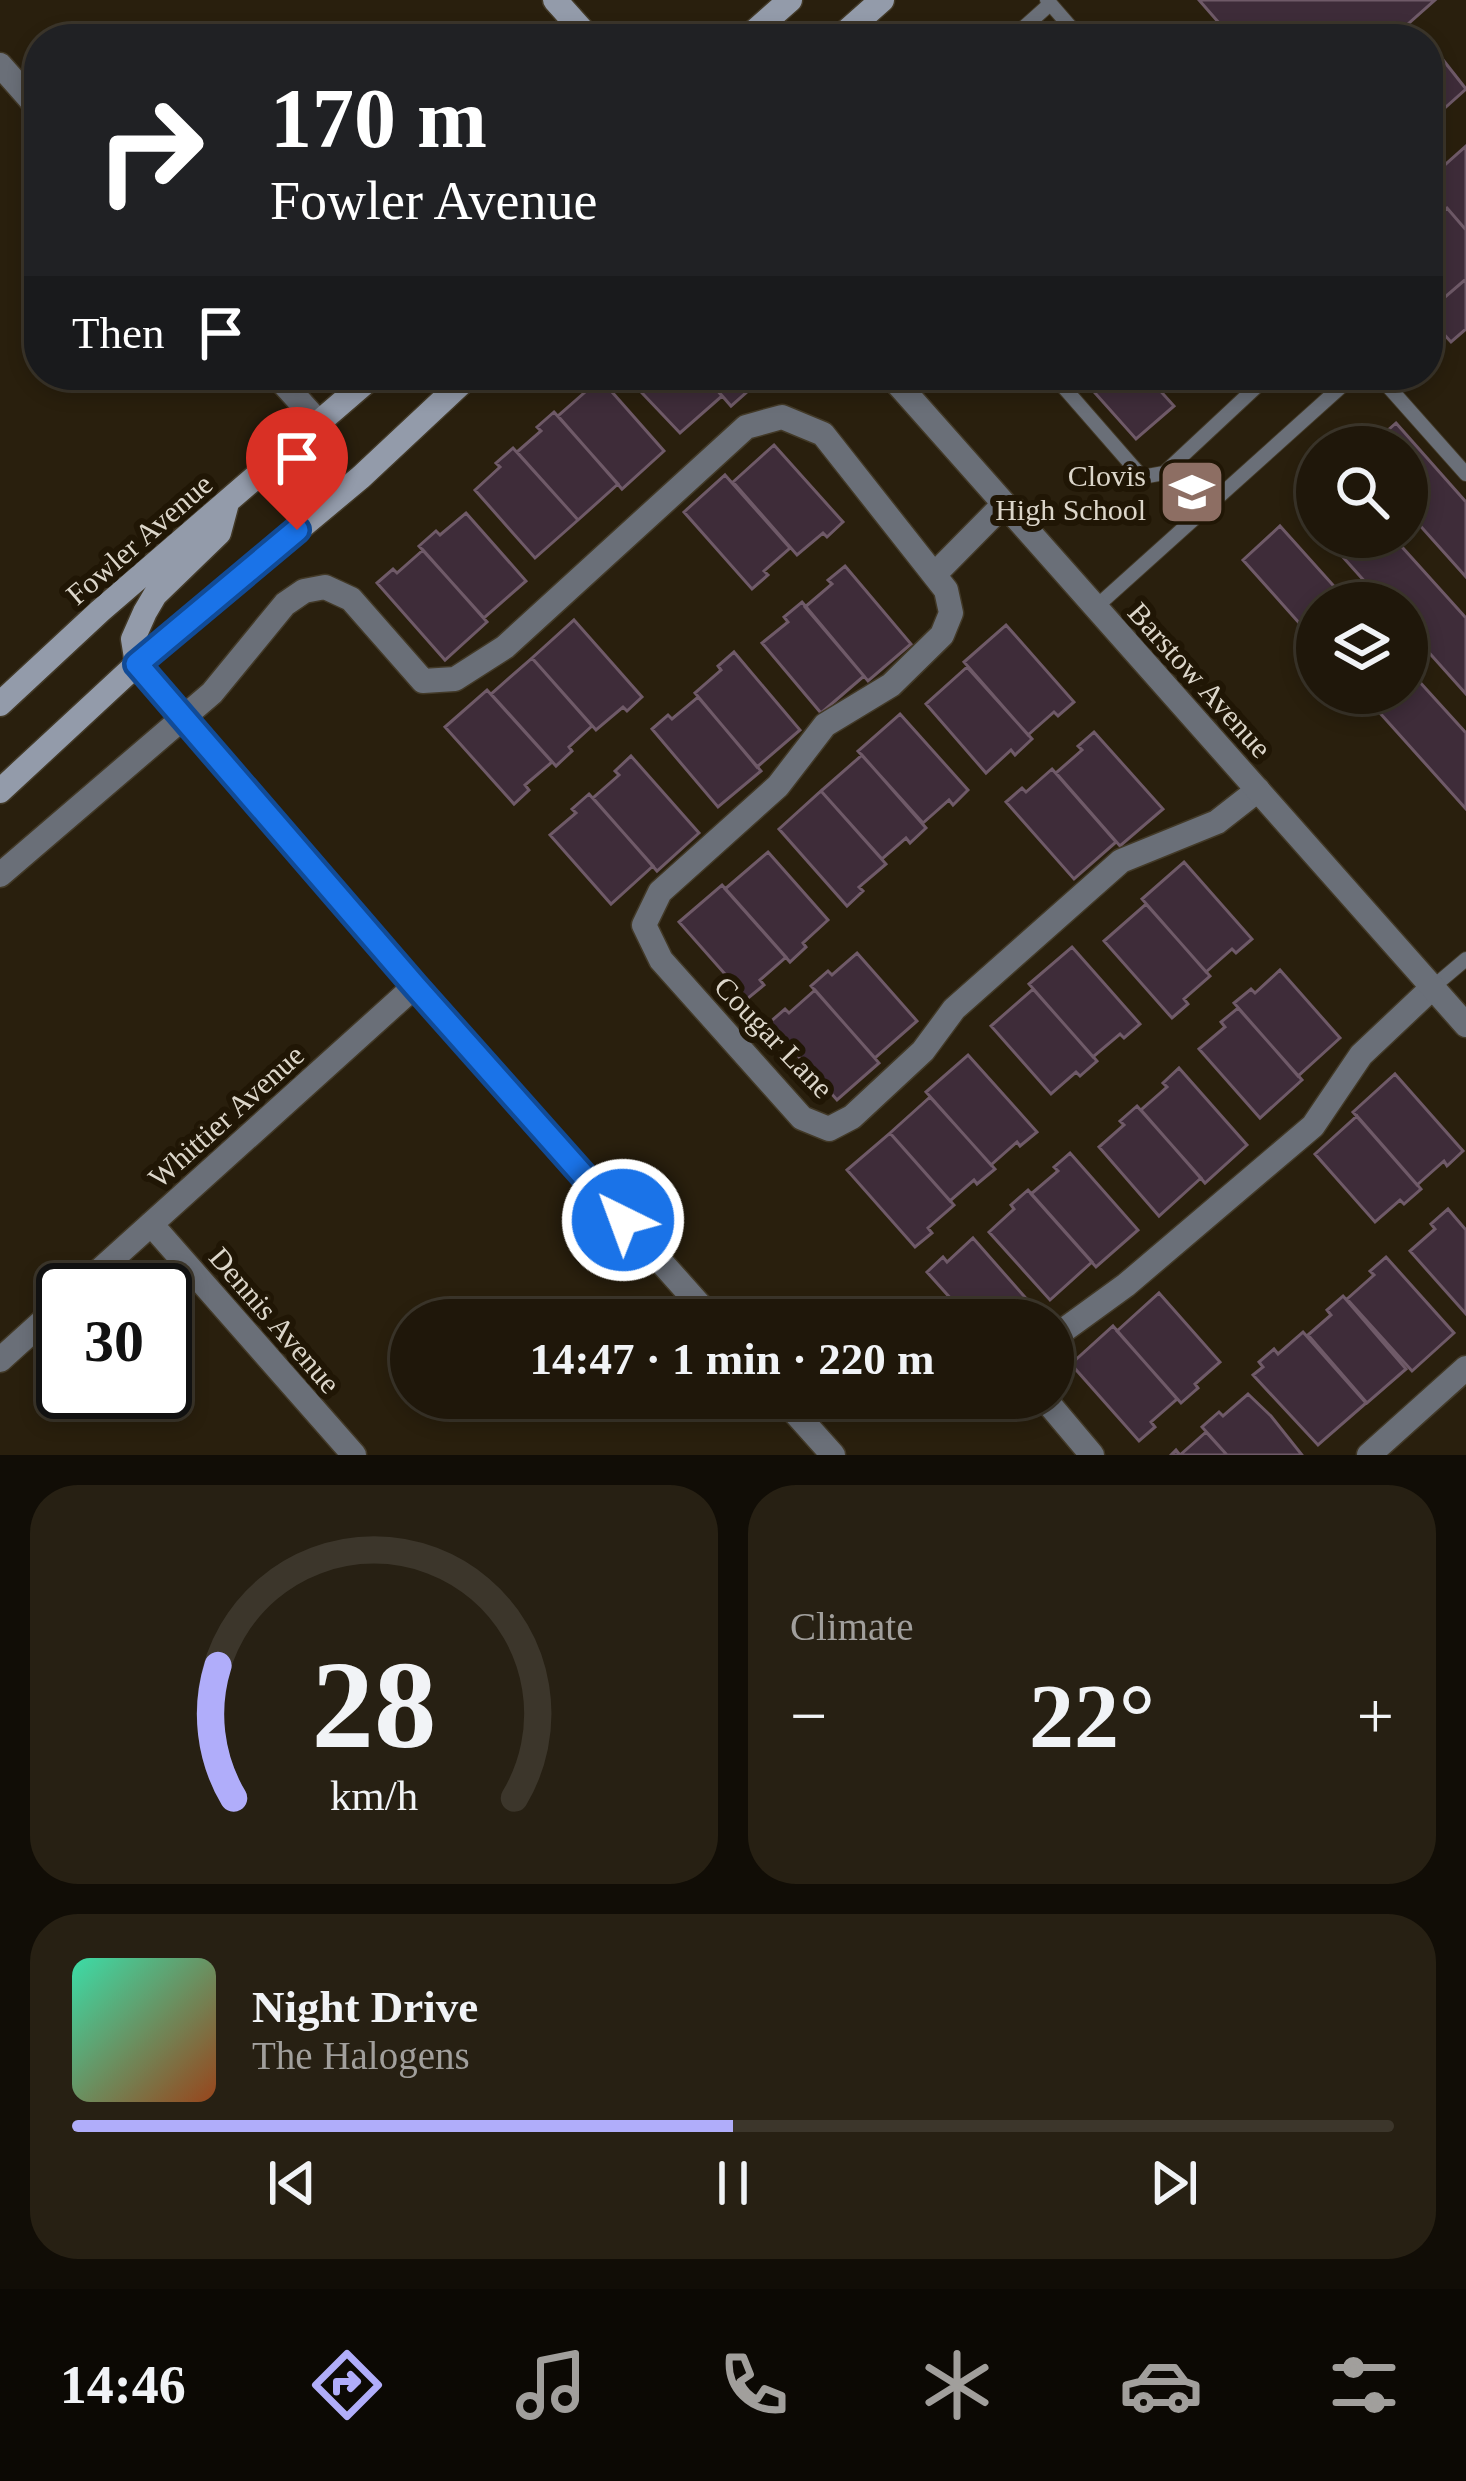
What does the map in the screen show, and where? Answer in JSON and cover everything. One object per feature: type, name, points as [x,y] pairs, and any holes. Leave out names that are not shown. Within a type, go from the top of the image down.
[{"type":"main road","points":[[555,0],[577,24]]},
{"type":"main road","points":[[763,24],[790,0]]},
{"type":"main road","points":[[855,24],[882,0]]},
{"type":"main road","name":"Fowler Avenue","points":[[0,704],[100,611],[357,390]]},
{"type":"main road","points":[[0,791],[137,664],[361,477],[454,390]]},
{"type":"main road","points":[[137,664],[133,640],[154,595],[219,533],[227,503]]},
{"type":"street","points":[[0,65],[24,92]]},
{"type":"street","points":[[289,390],[320,424]]},
{"type":"street","name":"Barstow Avenue","points":[[903,390],[1466,1024]]},
{"type":"street","name":"Cougar Lane","points":[[182,720],[212,693],[286,604],[304,592],[325,587],[351,599],[423,681],[455,679],[505,646],[746,427],[782,417],[824,434],[935,574],[946,590],[951,613],[942,634],[890,685],[825,725],[778,786],[660,892],[644,925],[661,960],[802,1118],[829,1129],[852,1117],[923,1051],[954,1009],[1121,861],[1217,822],[1258,790]]},
{"type":"street","points":[[935,574],[1004,504]]},
{"type":"street","points":[[137,664],[694,1299]]},
{"type":"street","points":[[0,875],[182,720]]},
{"type":"street","name":"Whittier Avenue","points":[[108,1263],[415,986]]},
{"type":"street","points":[[1074,1323],[1126,1285],[1313,1126],[1361,1055],[1433,987]]},
{"type":"street","name":"Dennis Avenue","points":[[151,1224],[354,1455]]},
{"type":"street","points":[[0,1360],[36,1328]]},
{"type":"street","points":[[1370,1455],[1466,1367]]},
{"type":"street","points":[[801,1419],[833,1455]]},
{"type":"street","points":[[1062,1419],[1092,1455]]},
{"type":"lane","points":[[1026,24],[1048,2]]},
{"type":"lane","points":[[1066,390],[1142,476],[1149,478],[1164,472],[1253,390]]},
{"type":"lane","points":[[1096,607],[1337,390]]},
{"type":"lane","points":[[1391,390],[1466,473]]},
{"type":"lane","points":[[1433,987],[1466,958]]},
{"type":"building","points":[[1199,0],[1435,0],[1408,24],[1220,24]]},
{"type":"building","points":[[1443,60],[1466,89],[1443,110]]},
{"type":"building","points":[[1466,146],[1466,329],[1451,342],[1443,333],[1443,167]]},
{"type":"building","points":[[1447,208],[1466,230],[1466,279],[1444,298],[1443,297],[1443,211]]},
{"type":"building","points":[[581,390],[610,390],[664,451],[622,489],[558,416],[584,393]]},
{"type":"building","points":[[639,390],[717,390],[722,396],[680,433]]},
{"type":"building","points":[[717,390],[749,390],[731,406]]},
{"type":"building","points":[[1092,390],[1160,390],[1174,406],[1136,439]]},
{"type":"building","points":[[554,412],[618,484],[578,520],[517,452]]},
{"type":"building","points":[[774,445],[843,522],[797,555],[733,482]]},
{"type":"building","points":[[513,448],[578,520],[535,558],[475,490]]},
{"type":"building","points":[[1428,459],[1466,502],[1466,577],[1428,534]]},
{"type":"building","points":[[725,475],[790,548],[752,589],[684,512]]},
{"type":"building","points":[[466,513],[526,581],[484,618],[419,546]]},
{"type":"building","points":[[1280,526],[1296,544],[1296,558],[1309,558],[1330,582],[1296,582],[1296,619],[1243,560]]},
{"type":"building","points":[[423,550],[487,622],[445,660],[377,583]]},
{"type":"building","points":[[1344,558],[1412,558],[1466,618],[1466,694],[1428,651],[1428,582],[1365,582]]},
{"type":"building","points":[[845,566],[911,644],[868,681],[805,607]]},
{"type":"building","points":[[802,602],[864,676],[821,713],[762,643],[788,622],[784,617]]},
{"type":"building","points":[[574,620],[642,697],[596,730],[532,658]]},
{"type":"building","points":[[1006,625],[1074,702],[1028,735],[964,662]]},
{"type":"building","points":[[734,652],[800,730],[757,767],[695,693]]},
{"type":"building","points":[[532,658],[592,726],[556,766],[491,694]]},
{"type":"building","points":[[967,667],[1032,739],[1015,755],[1011,750],[986,773],[926,704]]},
{"type":"building","points":[[487,690],[552,762],[525,785],[529,790],[514,804],[445,727]]},
{"type":"building","points":[[1428,691],[1466,733],[1466,809],[1381,714],[1428,714]]},
{"type":"building","points":[[698,697],[761,771],[718,807],[652,729]]},
{"type":"building","points":[[900,714],[968,790],[923,823],[858,751]]},
{"type":"building","points":[[1094,732],[1163,809],[1120,846],[1056,773]]},
{"type":"building","points":[[862,755],[926,828],[882,859],[821,791]]},
{"type":"building","points":[[631,756],[699,833],[657,871],[593,798],[619,775],[615,771]]},
{"type":"building","points":[[1052,769],[1116,842],[1074,879],[1006,802]]},
{"type":"building","points":[[821,791],[886,864],[859,887],[863,891],[847,906],[779,829]]},
{"type":"building","points":[[589,794],[653,866],[611,904],[550,835],[576,813],[572,809]]},
{"type":"building","points":[[768,852],[828,920],[790,962],[725,889]]},
{"type":"building","points":[[1184,862],[1252,939],[1206,972],[1142,899]]},
{"type":"building","points":[[722,885],[786,957],[747,999],[679,922]]},
{"type":"building","points":[[1146,904],[1210,976],[1184,999],[1188,1004],[1172,1018],[1104,941]]},
{"type":"building","points":[[1072,947],[1140,1024],[1093,1057],[1029,984]]},
{"type":"building","points":[[857,953],[917,1021],[875,1058],[811,986]]},
{"type":"building","points":[[1280,970],[1340,1038],[1298,1076],[1234,1003],[1251,989],[1255,993]]},
{"type":"building","points":[[1033,989],[1097,1061],[1051,1094],[991,1026]]},
{"type":"building","points":[[815,990],[879,1063],[837,1100],[769,1023]]},
{"type":"building","points":[[1238,1008],[1302,1080],[1260,1118],[1199,1049],[1225,1027],[1221,1022]]},
{"type":"building","points":[[968,1055],[1037,1132],[991,1165],[926,1092]]},
{"type":"building","points":[[1179,1068],[1247,1145],[1205,1183],[1141,1110],[1167,1087],[1163,1083]]},
{"type":"building","points":[[1395,1074],[1463,1151],[1417,1185],[1353,1112]]},
{"type":"building","points":[[930,1097],[995,1169],[950,1201],[890,1133]]},
{"type":"building","points":[[1137,1106],[1201,1178],[1159,1216],[1099,1147]]},
{"type":"building","points":[[1357,1116],[1421,1189],[1375,1222],[1315,1154]]},
{"type":"building","points":[[890,1133],[954,1205],[915,1247],[847,1170]]},
{"type":"building","points":[[1070,1153],[1138,1230],[1096,1267],[1031,1194],[1058,1171],[1054,1167]]},
{"type":"building","points":[[1028,1190],[1092,1262],[1051,1299],[989,1232],[1014,1209],[1011,1205]]},
{"type":"building","points":[[1448,1209],[1466,1230],[1466,1314],[1410,1251],[1435,1229],[1431,1224]]},
{"type":"building","points":[[973,1238],[1026,1299],[951,1299],[927,1272],[943,1257],[947,1262]]},
{"type":"building","points":[[1386,1257],[1454,1333],[1412,1371],[1347,1299]]},
{"type":"building","points":[[1159,1293],[1220,1362],[1181,1403],[1117,1331]]},
{"type":"building","points":[[1343,1296],[1406,1369],[1367,1403],[1308,1335],[1331,1315],[1327,1310]]},
{"type":"building","points":[[1113,1326],[1177,1399],[1151,1422],[1155,1427],[1139,1441],[1074,1367],[1074,1361]]},
{"type":"building","points":[[1303,1332],[1366,1403],[1318,1445],[1253,1375],[1274,1349],[1278,1354]]},
{"type":"building","points":[[1248,1394],[1302,1455],[1227,1455],[1202,1427]]},
{"type":"building","points":[[1206,1432],[1227,1455],[1180,1455]]},
{"type":"place","name":"Clovis High School","points":[[1192,492]]},
{"type":"route","points":[[297,530],[137,664],[623,1220]]}]
